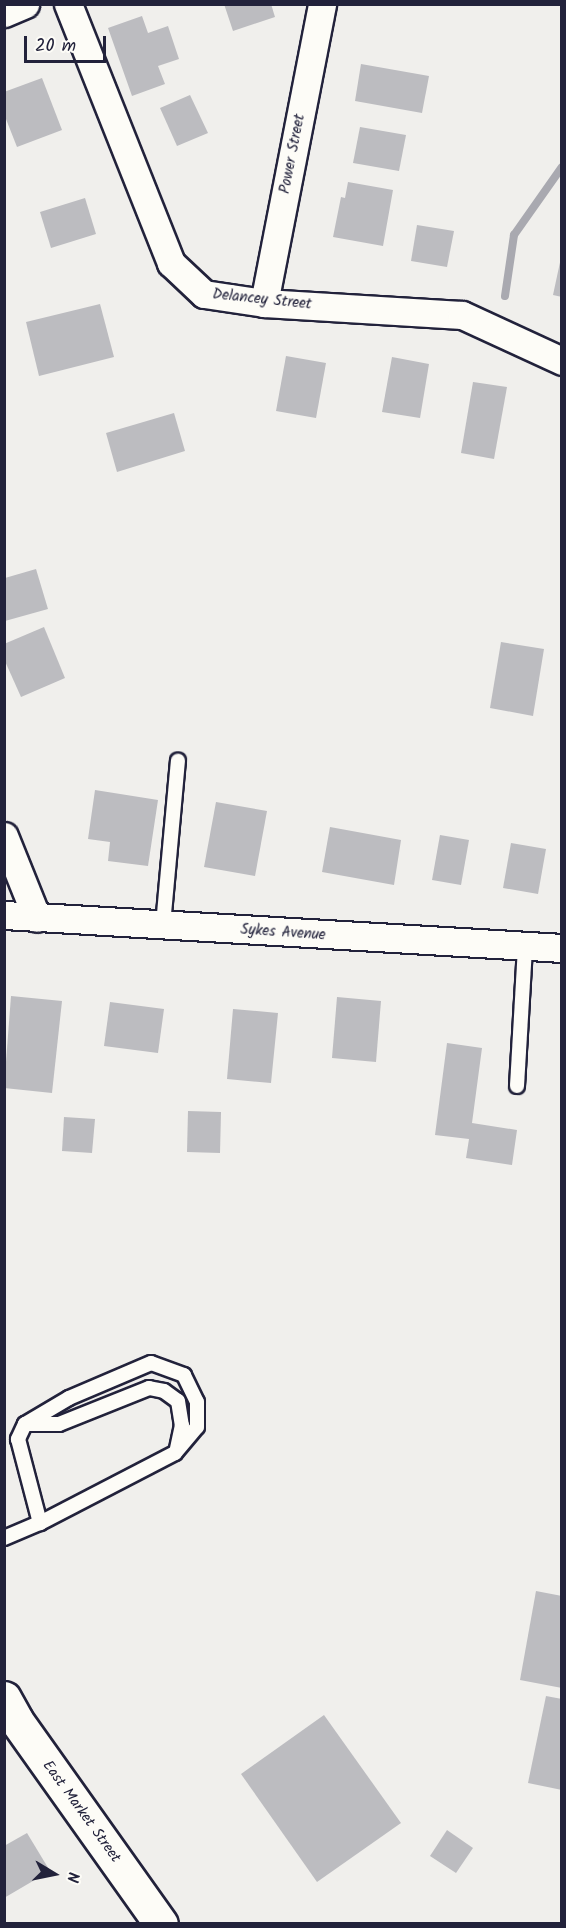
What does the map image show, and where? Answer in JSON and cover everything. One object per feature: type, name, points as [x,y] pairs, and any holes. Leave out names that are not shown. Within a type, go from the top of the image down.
[{"type":"main road","name":"East Market Street","points":[[4,1698],[16,1720],[161,1923]]},
{"type":"street","points":[[4,13],[25,4]]},
{"type":"street","name":"Delancey Street","points":[[69,4],[171,263],[204,294],[264,303],[462,315],[561,361]]},
{"type":"street","name":"Power Street","points":[[264,303],[322,4]]},
{"type":"street","points":[[4,836],[37,918]]},
{"type":"street","name":"Sykes Avenue","points":[[4,915],[561,948]]},
{"type":"lane","points":[[163,925],[178,761]]},
{"type":"lane","points":[[518,1086],[525,946]]},
{"type":"lane","points":[[4,1538],[40,1522],[175,1453],[197,1427],[197,1402],[184,1375],[151,1364],[69,1398],[25,1424],[18,1439],[40,1522]]},
{"type":"lane","points":[[25,1424],[58,1425],[149,1388],[164,1391],[178,1401],[182,1425],[175,1453]]},
{"type":"building","points":[[224,4],[271,4],[275,17],[233,31]]},
{"type":"building","points":[[142,16],[148,33],[168,26],[179,59],[158,66],[165,84],[132,96],[108,28]]},
{"type":"building","points":[[361,64],[429,76],[422,113],[355,101]]},
{"type":"building","points":[[42,78],[62,130],[17,147],[4,114],[4,92]]},
{"type":"building","points":[[190,95],[208,133],[177,146],[160,108]]},
{"type":"building","points":[[360,127],[406,135],[399,171],[353,163]]},
{"type":"building","points":[[348,182],[393,190],[383,246],[333,237],[341,197],[345,198]]},
{"type":"building","points":[[85,198],[96,234],[51,248],[40,212]]},
{"type":"building","points":[[417,225],[454,231],[447,267],[411,261]]},
{"type":"building","points":[[562,253],[562,297],[553,295]]},
{"type":"building","points":[[100,304],[114,357],[39,376],[26,322]]},
{"type":"building","points":[[286,356],[326,363],[316,418],[276,411]]},
{"type":"building","points":[[392,357],[429,364],[420,418],[382,412]]},
{"type":"building","points":[[473,382],[507,387],[494,459],[461,453]]},
{"type":"building","points":[[174,413],[185,451],[117,472],[106,433]]},
{"type":"building","points":[[36,569],[48,609],[5,621],[5,578]]},
{"type":"building","points":[[44,627],[65,678],[21,697],[4,659],[4,644]]},
{"type":"building","points":[[501,642],[544,649],[533,716],[490,708]]},
{"type":"building","points":[[95,790],[158,800],[148,866],[108,861],[110,842],[88,839]]},
{"type":"building","points":[[216,802],[267,811],[255,876],[204,867]]},
{"type":"building","points":[[330,827],[401,840],[394,885],[322,872]]},
{"type":"building","points":[[440,835],[469,840],[461,885],[432,880]]},
{"type":"building","points":[[511,843],[546,849],[538,894],[503,888]]},
{"type":"building","points":[[11,996],[62,1001],[52,1093],[4,1088]]},
{"type":"building","points":[[337,997],[381,1001],[376,1062],[332,1058]]},
{"type":"building","points":[[110,1002],[164,1009],[158,1053],[104,1046]]},
{"type":"building","points":[[233,1009],[278,1013],[271,1083],[227,1079]]},
{"type":"building","points":[[447,1043],[482,1048],[472,1123],[517,1130],[512,1165],[466,1158],[469,1139],[435,1135]]},
{"type":"building","points":[[188,1111],[221,1112],[220,1153],[187,1152]]},
{"type":"building","points":[[64,1117],[95,1119],[92,1153],[62,1151]]},
{"type":"building","points":[[536,1591],[562,1596],[562,1688],[520,1680]]},
{"type":"building","points":[[546,1696],[562,1699],[562,1790],[528,1783]]},
{"type":"building","points":[[324,1715],[401,1823],[317,1882],[241,1774]]},
{"type":"building","points":[[447,1830],[473,1848],[456,1873],[430,1856]]},
{"type":"building","points":[[27,1833],[50,1871],[4,1898],[4,1846]]},
{"type":"waterway","points":[[505,296],[514,235],[562,167]]}]
